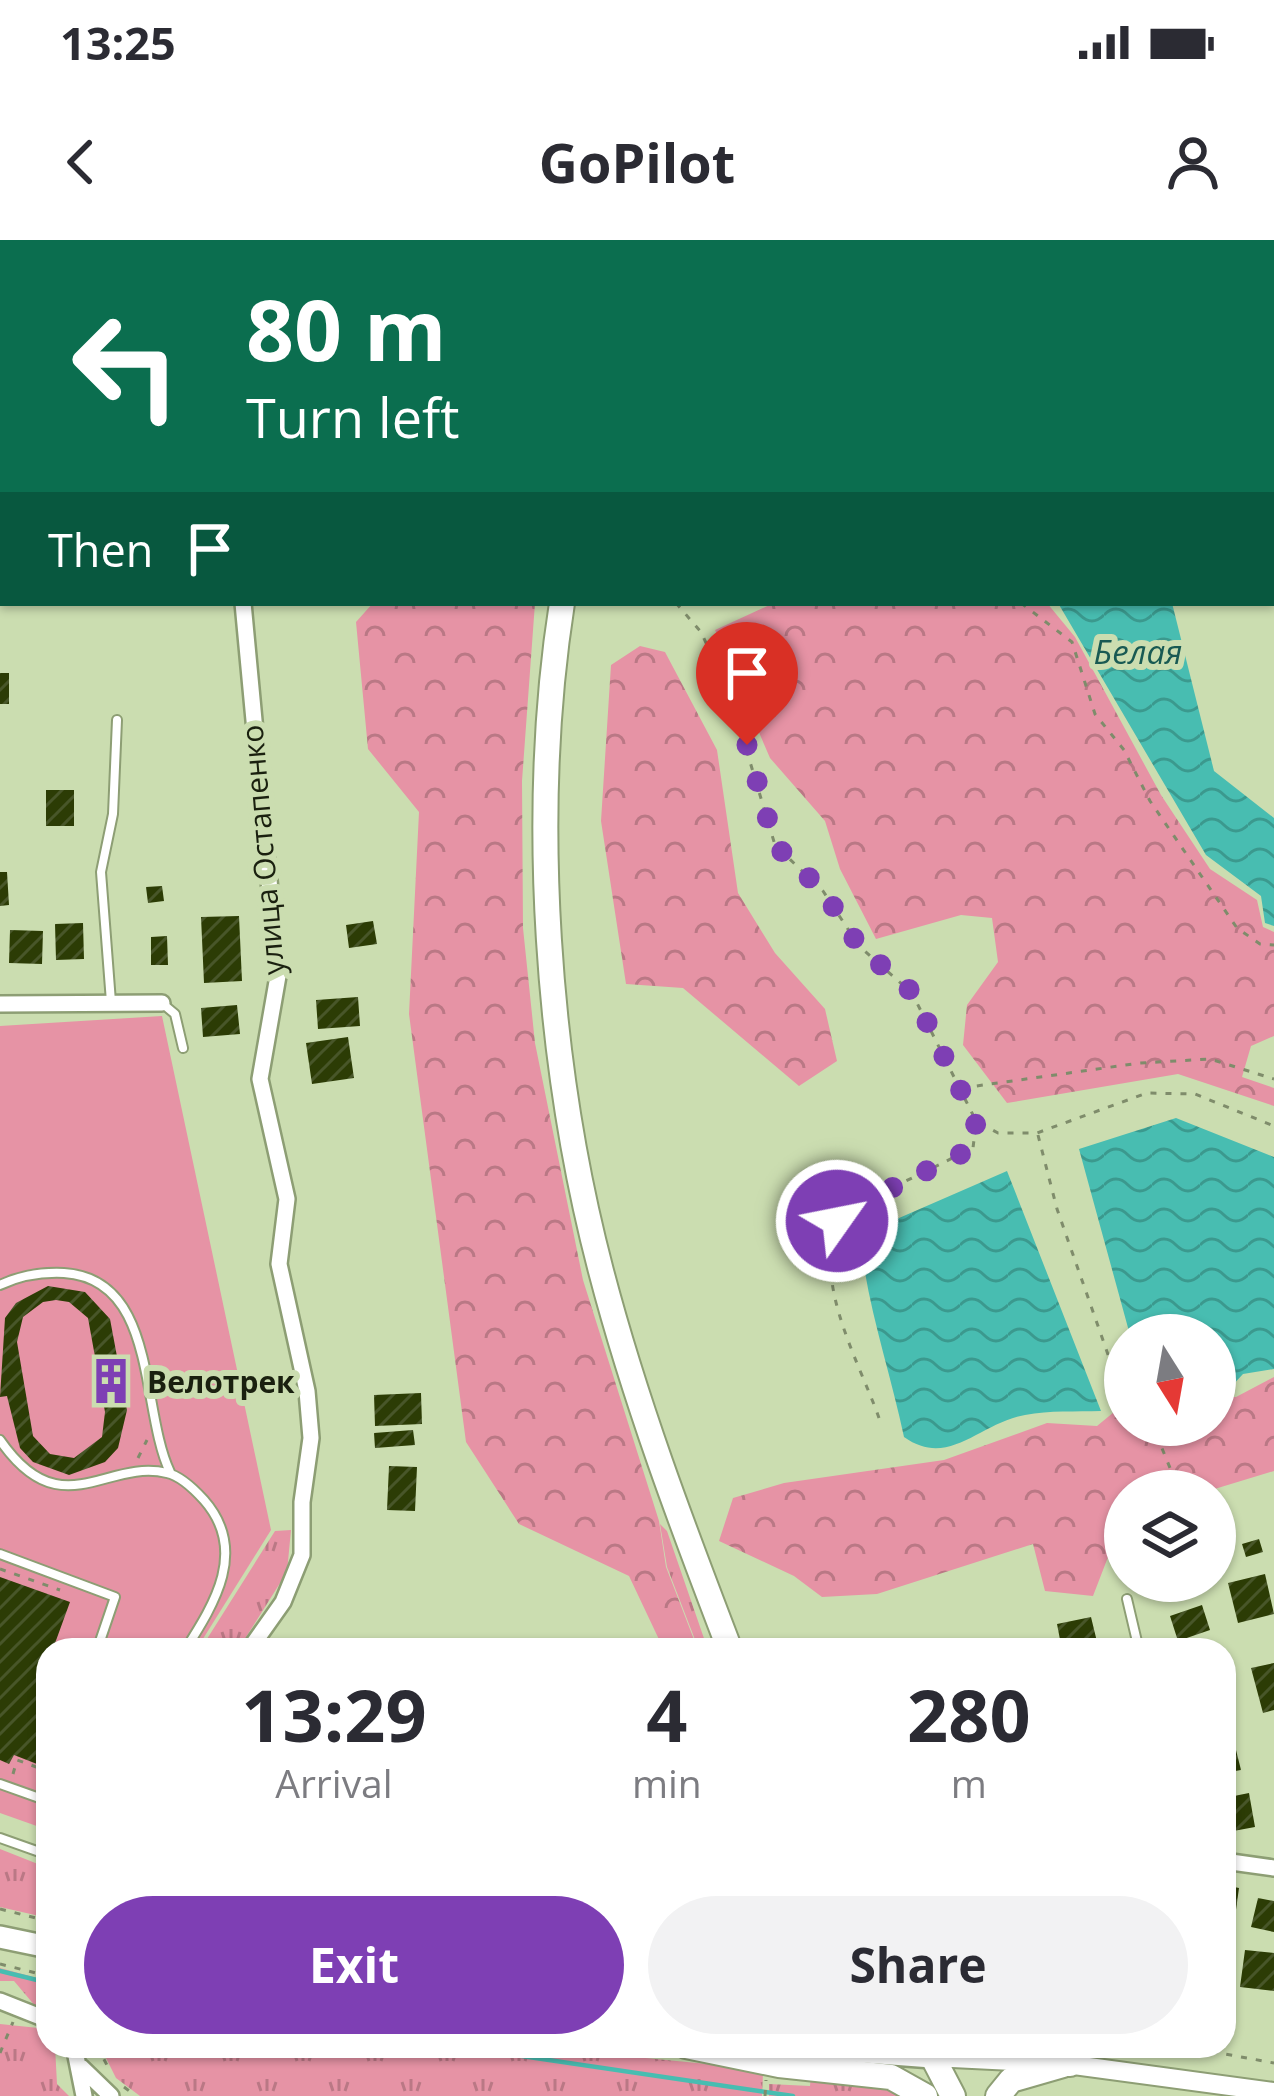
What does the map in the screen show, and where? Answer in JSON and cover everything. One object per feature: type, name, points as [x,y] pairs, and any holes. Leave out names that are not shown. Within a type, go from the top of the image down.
[{"type":"main road","points":[[562,606],[549,745],[549,882],[558,1020],[575,1148],[599,1266],[653,1450],[725,1638]]},
{"type":"main road","points":[[0,1937],[36,1945]]},
{"type":"main road","points":[[745,2058],[891,2077],[925,2096]]},
{"type":"main road","points":[[934,2058],[953,2096]]},
{"type":"main road","points":[[1041,2058],[1070,2064]]},
{"type":"main road","points":[[998,2096],[1011,2080],[1034,2070],[1070,2064]]},
{"type":"street","name":"улица Остапенко","points":[[243,606],[278,976],[260,1079],[287,1199],[279,1264],[307,1391],[310,1438],[302,1502],[302,1556],[283,1602],[258,1638]]},
{"type":"street","points":[[0,1004],[161,1003]]},
{"type":"street","points":[[1236,1863],[1274,1868]]},
{"type":"street","points":[[0,2001],[36,2015]]},
{"type":"street","points":[[78,2058],[84,2096]]},
{"type":"street","points":[[1005,2058],[1274,2092]]},
{"type":"street","points":[[81,2067],[111,2096]]},
{"type":"lane","points":[[111,1002],[101,872],[113,814],[117,721]]},
{"type":"lane","points":[[161,1003],[175,1014],[183,1048]]},
{"type":"lane","points":[[0,1286],[53,1272],[93,1279],[128,1312],[171,1473],[211,1508],[227,1545],[217,1597],[191,1638]]},
{"type":"lane","points":[[0,1440],[20,1463],[51,1481],[79,1487],[171,1473]]},
{"type":"lane","points":[[0,1554],[115,1597],[101,1638]]},
{"type":"lane","points":[[1128,1602],[1136,1638]]},
{"type":"lane","points":[[0,1784],[36,1795]]},
{"type":"lane","points":[[0,1838],[36,1851]]},
{"type":"path","points":[[679,606],[701,632],[729,692],[775,845],[823,891],[859,946],[912,992],[976,1121],[973,1148],[853,1207],[837,1221],[829,1257],[836,1297],[879,1418]]},
{"type":"path","points":[[1025,606],[1072,642],[1095,714],[1124,750],[1150,801],[1237,928],[1260,944],[1274,945]]},
{"type":"path","points":[[960,1088],[1140,1063],[1210,1059],[1274,1078]]},
{"type":"path","points":[[976,1121],[998,1133],[1037,1133],[1147,1093],[1195,1094],[1274,1126]]},
{"type":"path","points":[[1037,1133],[1104,1341]]},
{"type":"path","points":[[121,1478],[142,1452],[152,1414]]},
{"type":"path","points":[[12,1777],[17,1760],[36,1767]]},
{"type":"path","points":[[0,1910],[36,1918]]},
{"type":"path","points":[[28,1971],[36,1953]]},
{"type":"path","points":[[0,1964],[36,1973]]},
{"type":"path","points":[[0,2053],[17,2008]]},
{"type":"path","points":[[1236,2055],[1274,2062]]},
{"type":"path","points":[[103,2058],[114,2079],[136,2096]]},
{"type":"path","points":[[766,2080],[766,2096]]},
{"type":"green space","points":[[370,606],[535,606],[522,781],[523,928],[535,1043],[583,1280],[659,1521],[666,1567],[693,1638],[658,1638],[629,1576],[519,1524],[466,1442],[409,1014],[419,812],[368,749],[356,622]]},
{"type":"green space","points":[[767,606],[1049,606],[1075,637],[1161,795],[1210,869],[1257,900],[1263,927],[1274,932],[1274,1036],[1251,1046],[1242,1077],[1274,1088],[1274,1106],[1178,1074],[1007,1103],[963,1045],[967,1005],[998,962],[992,918],[961,915],[876,939],[840,869],[825,821],[770,758],[715,630]]},
{"type":"green space","points":[[640,646],[665,652],[717,750],[738,893],[775,953],[825,1009],[837,1061],[799,1086],[683,988],[626,984],[601,821],[611,665]]},
{"type":"green space","points":[[162,1016],[271,1530],[204,1638],[36,1638],[36,1826],[0,1813],[0,1026]]},
{"type":"green space","points":[[1274,1377],[1274,1471],[1236,1483],[1236,1470],[1104,1470],[1104,1567],[1093,1596],[1045,1591],[1033,1544],[877,1594],[822,1597],[794,1576],[719,1541],[733,1498],[784,1483],[944,1460],[1047,1423],[1097,1426],[1104,1420],[1104,1446],[1236,1446],[1236,1397]]},
{"type":"green space","points":[[660,1524],[667,1531],[704,1638],[694,1638],[667,1567]]},
{"type":"green space","points":[[291,1530],[287,1572],[246,1638],[208,1638],[275,1531]]},
{"type":"green space","points":[[0,1849],[36,1863],[36,1915],[0,1907]]},
{"type":"green space","points":[[0,1968],[36,1978],[36,2007],[14,1981],[0,1981]]},
{"type":"green space","points":[[0,2024],[36,2028],[36,2058],[56,2058],[57,2084],[69,2096],[0,2096]]},
{"type":"green space","points":[[106,2058],[646,2058],[801,2073],[763,2073],[762,2096],[140,2096],[116,2078]]},
{"type":"green space","points":[[811,2074],[866,2077],[912,2096],[769,2096],[769,2084],[810,2086]]},
{"type":"water","name":"Белая","points":[[1060,606],[1173,606],[1214,771],[1274,818],[1274,926],[1265,923],[1261,896],[1206,855]]},
{"type":"water","points":[[1176,1118],[1274,1157],[1274,1369],[1243,1374],[1236,1382],[1236,1314],[1124,1314],[1079,1149]]},
{"type":"water","points":[[1007,1171],[1101,1411],[1025,1415],[950,1446],[920,1446],[904,1437],[860,1235]]},
{"type":"building","points":[[0,673],[9,673],[9,704],[0,704]]},
{"type":"building","points":[[46,790],[74,790],[74,826],[46,826]]},
{"type":"building","points":[[0,872],[7,872],[9,905],[0,906]]},
{"type":"building","points":[[162,886],[164,901],[148,903],[146,887]]},
{"type":"building","points":[[239,916],[242,981],[204,983],[201,917]]},
{"type":"building","points":[[373,921],[377,944],[349,948],[346,925]]},
{"type":"building","points":[[83,923],[84,959],[56,960],[55,924]]},
{"type":"building","points":[[10,930],[43,931],[42,964],[9,963]]},
{"type":"building","points":[[167,936],[168,965],[151,965],[151,937]]},
{"type":"building","points":[[358,997],[360,1026],[318,1029],[316,1000]]},
{"type":"building","points":[[237,1005],[240,1034],[203,1037],[201,1008]]},
{"type":"building","points":[[348,1037],[354,1078],[312,1084],[306,1043]]},
{"type":"building","name":"Велотрек","points":[[48,1286],[85,1292],[110,1319],[127,1410],[118,1448],[105,1462],[69,1475],[33,1462],[20,1448],[7,1396],[0,1397],[5,1318],[16,1303]],"holes":[[[43,1302],[69,1302],[88,1318],[105,1412],[102,1437],[74,1458],[50,1454],[33,1436],[17,1342],[23,1317]]]},
{"type":"building","points":[[421,1393],[422,1424],[375,1426],[374,1395]]},
{"type":"building","points":[[413,1430],[415,1445],[375,1448],[374,1433]]},
{"type":"building","points":[[389,1466],[417,1467],[415,1511],[387,1510]]},
{"type":"building","points":[[1259,1539],[1263,1552],[1246,1557],[1242,1544]]},
{"type":"building","points":[[1265,1574],[1274,1614],[1238,1623],[1233,1602],[1236,1581]]},
{"type":"building","points":[[0,1577],[70,1602],[57,1638],[36,1638],[36,1764],[14,1755],[9,1764],[0,1760]]},
{"type":"building","points":[[1202,1605],[1210,1630],[1177,1638],[1170,1616]]},
{"type":"building","points":[[1091,1617],[1096,1638],[1060,1638],[1057,1624]]},
{"type":"building","points":[[1274,1663],[1274,1710],[1263,1713],[1251,1668]]},
{"type":"building","points":[[1249,1793],[1255,1827],[1236,1831],[1236,1796]]},
{"type":"building","points":[[1258,1898],[1274,1901],[1274,1932],[1251,1927]]},
{"type":"building","points":[[1245,1950],[1274,1953],[1274,1991],[1240,1987]]},
{"type":"waterway","points":[[0,1971],[36,1980]]},
{"type":"waterway","points":[[535,2058],[793,2096]]},
{"type":"place","name":"Велотрек","points":[[111,1381]]},
{"type":"route","points":[[747,745],[775,845],[823,891],[859,946],[912,992],[976,1121],[973,1148],[951,1163],[853,1207],[837,1221]]}]
